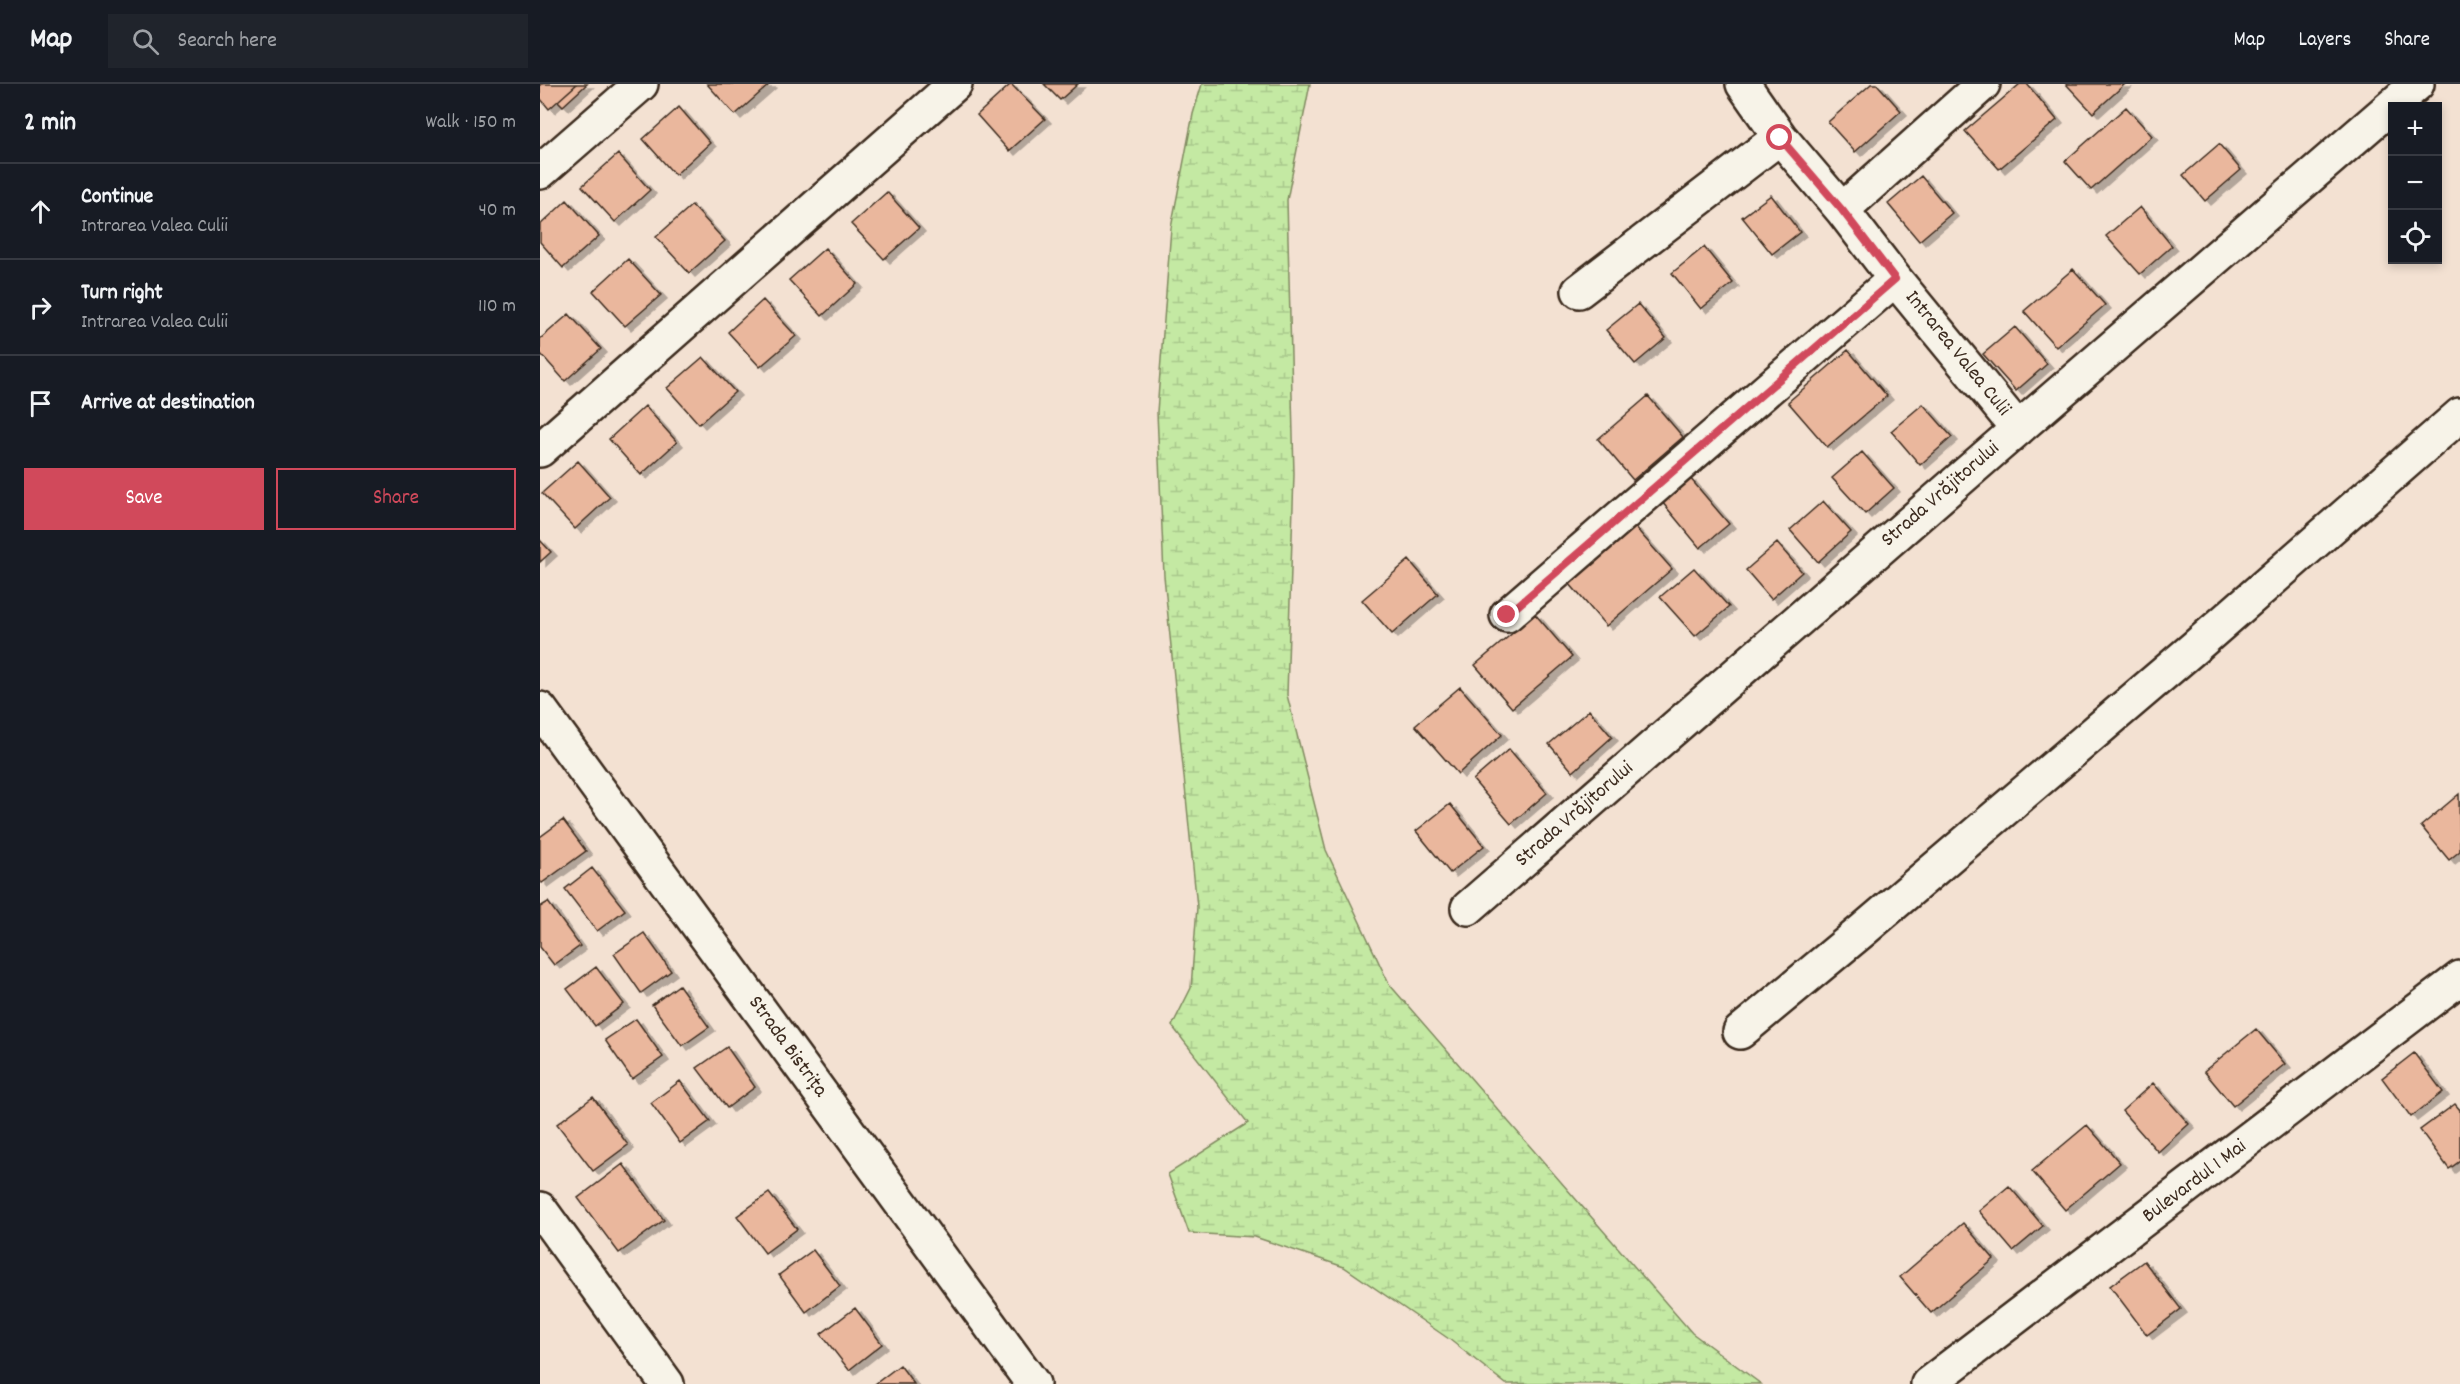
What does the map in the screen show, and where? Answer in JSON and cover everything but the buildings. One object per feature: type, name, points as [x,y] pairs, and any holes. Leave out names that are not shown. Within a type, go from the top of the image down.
[{"type":"street","points":[[540,172],[641,84]]},
{"type":"street","points":[[540,450],[955,84]]},
{"type":"street","name":"Intrarea Valea Culii","points":[[1743,84],[1780,138],[1842,210],[1895,279],[2018,429]]},
{"type":"street","points":[[1842,210],[1983,84]]},
{"type":"street","name":"Strada Vrăjitorului","points":[[1468,908],[2416,84]]},
{"type":"street","points":[[1579,291],[1780,138]]},
{"type":"street","name":"Intrarea Valea Culii","points":[[1507,615],[1895,279]]},
{"type":"street","points":[[1740,1032],[2195,647],[2460,415]]},
{"type":"street","name":"Strada Bistrița","points":[[540,709],[1033,1384]]},
{"type":"street","name":"Bulevardul 1 Mai","points":[[1928,1384],[2460,978]]},
{"type":"street","points":[[540,1209],[667,1384]]},
{"type":"green space","points":[[1202,84],[1310,84],[1287,200],[1294,474],[1287,695],[1326,850],[1389,984],[1692,1333],[1761,1384],[1506,1384],[1449,1339],[1344,1267],[1255,1237],[1189,1233],[1168,1174],[1248,1123],[1172,1026],[1191,988],[1197,907],[1164,576],[1157,412],[1171,228],[1193,114]]},
{"type":"route","points":[[1507,615],[1895,279],[1842,210],[1780,138]]}]
